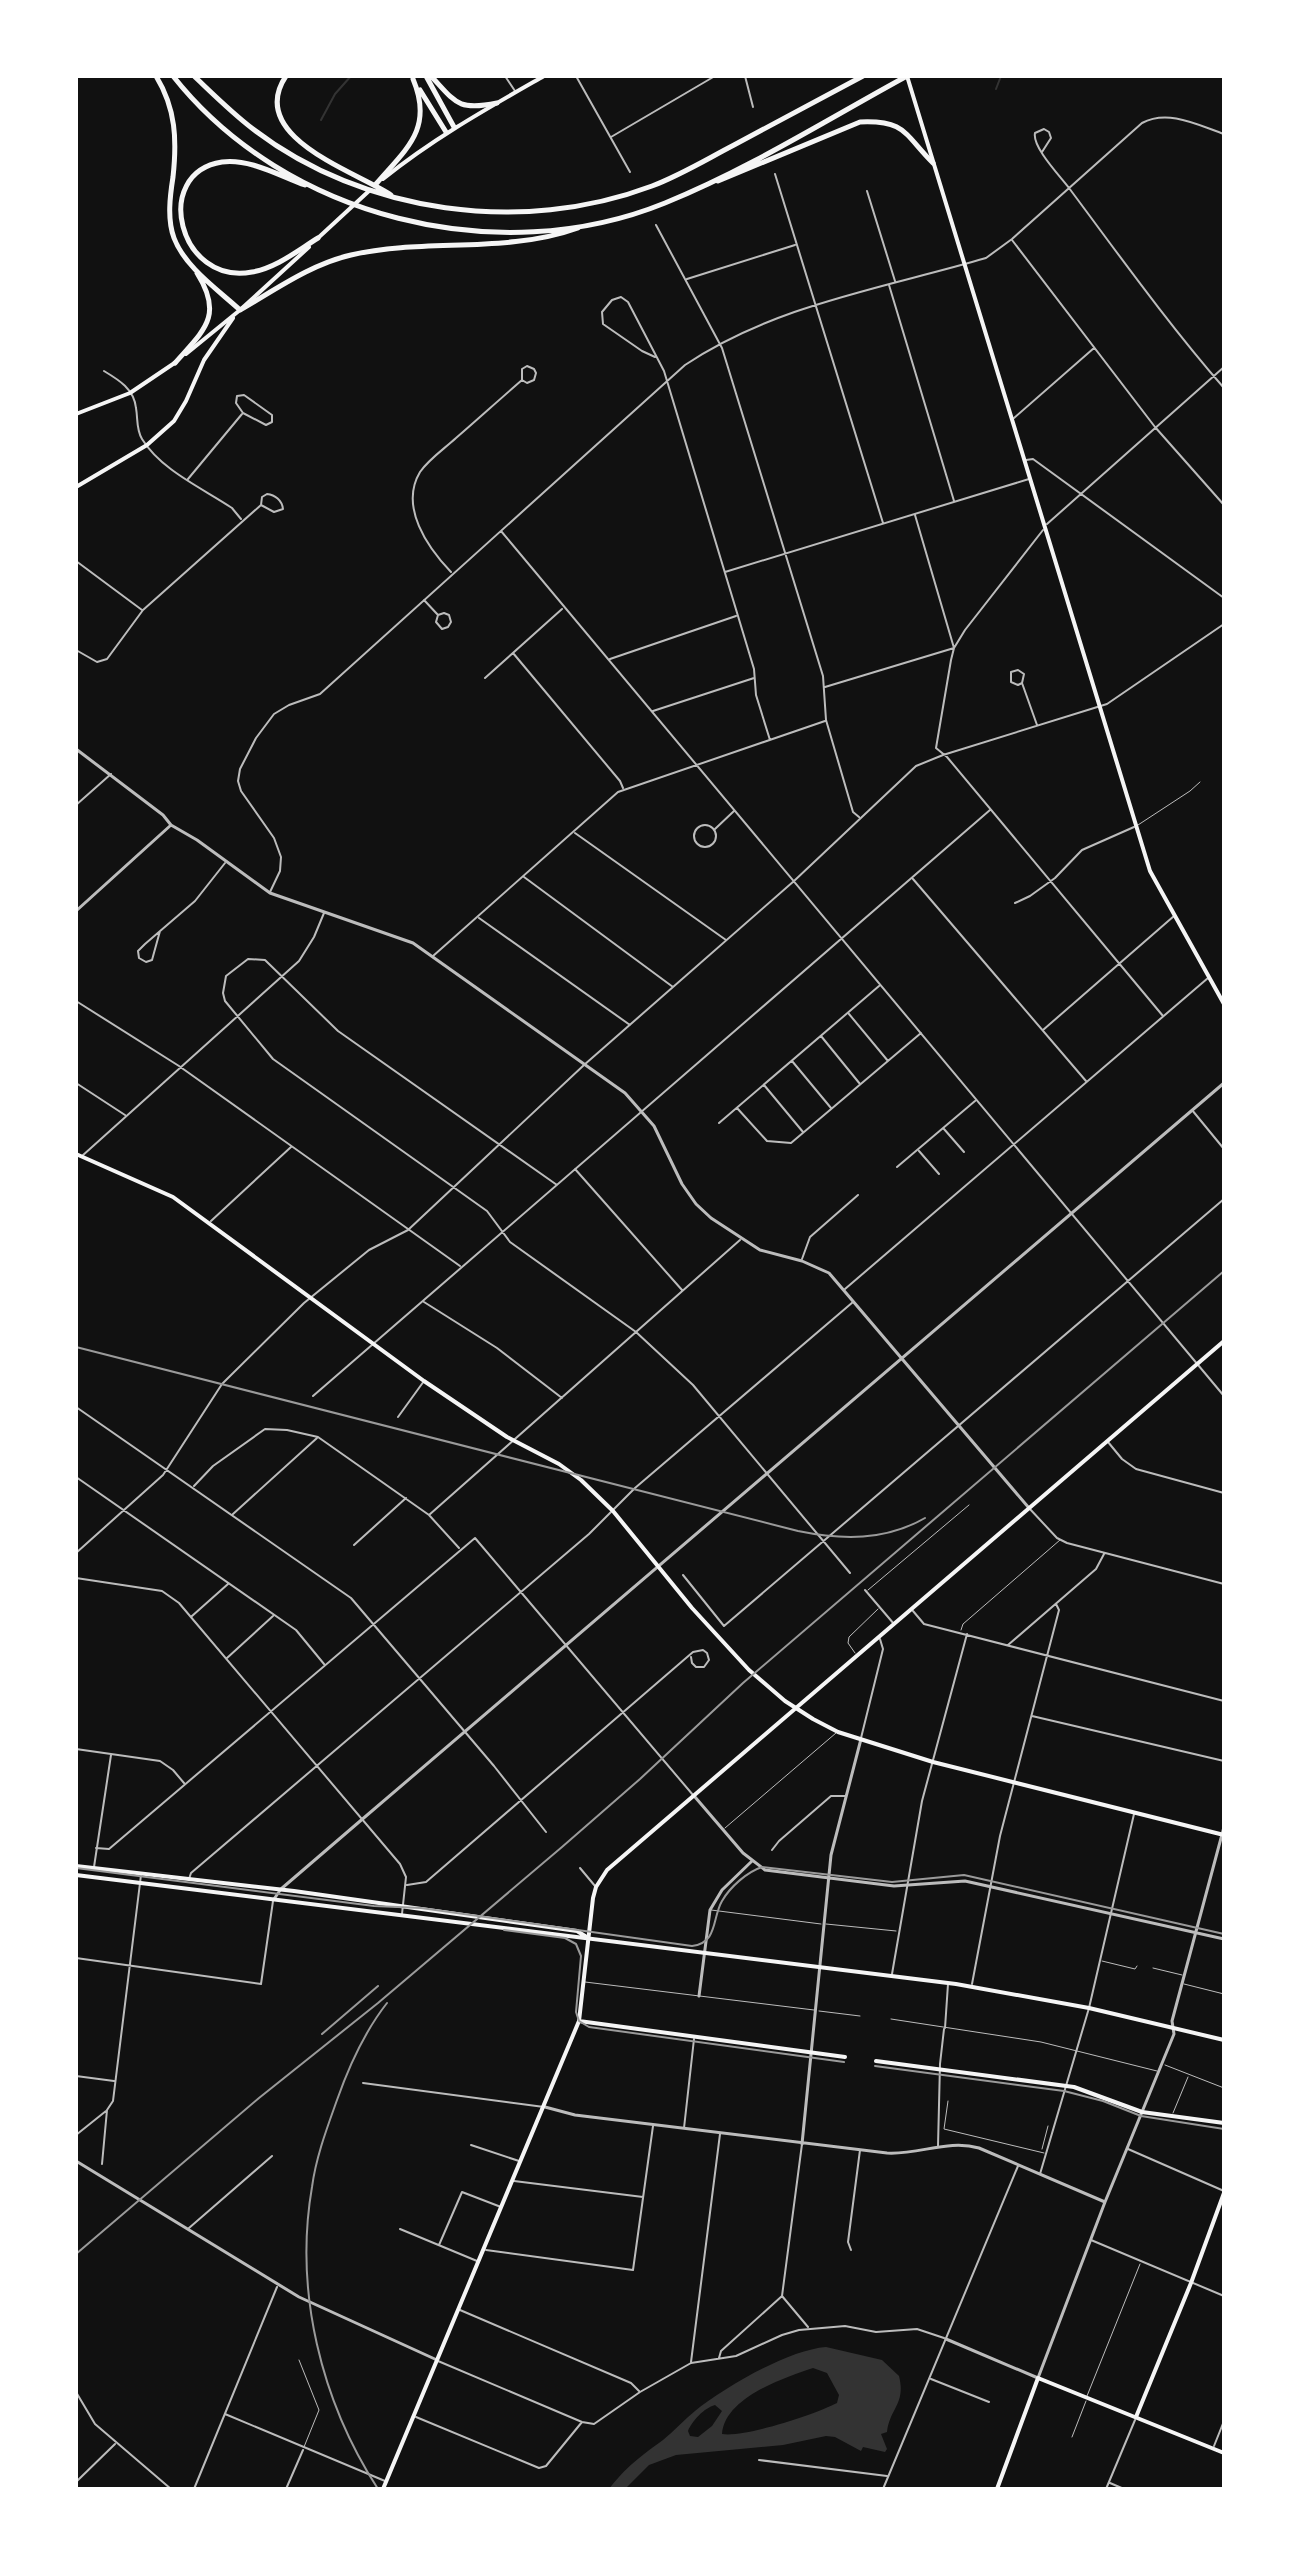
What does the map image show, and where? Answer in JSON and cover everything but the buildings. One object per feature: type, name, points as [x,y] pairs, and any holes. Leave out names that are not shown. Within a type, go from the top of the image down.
[{"type":"highway","points":[[156,76],[172,108],[176,129],[170,197],[173,237],[206,288],[211,312],[205,329],[175,363]]},
{"type":"highway","points":[[173,76],[211,117],[248,147],[273,165],[324,192]]},
{"type":"highway","points":[[194,76],[254,130],[331,174],[395,197],[479,211],[537,212],[585,205],[632,193],[684,172],[862,76]]},
{"type":"highway","points":[[286,76],[279,96],[279,111],[285,126],[300,142],[339,169],[395,197]]},
{"type":"highway","points":[[429,76],[460,105],[475,107],[497,103]]},
{"type":"highway","points":[[429,76],[454,127]]},
{"type":"highway","points":[[318,238],[267,268],[238,274],[216,269],[202,260],[183,233],[181,200],[196,175],[223,162],[254,166],[381,214],[420,224],[501,232],[542,231],[590,224],[665,203],[907,76]]},
{"type":"highway","points":[[412,78],[446,132]]},
{"type":"highway","points":[[376,184],[414,140],[420,125],[420,96],[412,78]]},
{"type":"highway","points":[[701,186],[860,122],[896,124],[911,136],[933,163]]},
{"type":"highway","points":[[192,265],[240,310],[320,266],[350,255],[521,240],[564,233],[590,224]]},
{"type":"main road","points":[[76,414],[130,393],[175,363],[240,310],[376,184],[446,132],[544,76]]},
{"type":"main road","points":[[907,76],[1153,878],[1224,1004]]},
{"type":"main road","points":[[76,487],[147,445],[174,421],[204,360],[240,310]]},
{"type":"main road","points":[[79,1155],[173,1197],[424,1381],[514,1440],[571,1472],[613,1511],[692,1608],[749,1670],[796,1709],[838,1732],[933,1762],[1223,1835]]},
{"type":"main road","points":[[383,2489],[579,2021],[587,1937],[596,1887],[607,1870],[1224,1341]]},
{"type":"main road","points":[[76,1866],[281,1889],[577,1931],[587,1937]]},
{"type":"main road","points":[[76,1875],[972,1986],[1089,2008],[1224,2040]]},
{"type":"main road","points":[[579,2021],[845,2057]]},
{"type":"main road","points":[[876,2061],[1066,2086],[1090,2091],[1142,2112],[1224,2123]]},
{"type":"main road","points":[[1136,2417],[1191,2283],[1224,2192]]},
{"type":"main road","points":[[997,2489],[1038,2378],[1224,2453]]},
{"type":"street","points":[[505,76],[516,92]]},
{"type":"street","points":[[576,76],[630,172]]},
{"type":"street","points":[[611,137],[715,76]]},
{"type":"street","points":[[745,76],[753,107]]},
{"type":"street","points":[[270,893],[280,871],[281,857],[274,838],[241,791],[238,781],[246,757],[274,714],[320,694],[666,380],[720,342],[762,322],[986,258],[1151,118],[1175,118],[1224,134]]},
{"type":"street","points":[[1042,152],[1051,138],[1049,132],[1038,129],[1033,137],[1042,152],[1224,388]]},
{"type":"street","points":[[775,174],[883,523]]},
{"type":"street","points":[[867,191],[896,283]]},
{"type":"street","points":[[656,225],[720,342],[825,687],[826,720],[848,796],[853,812],[860,817]]},
{"type":"street","points":[[1012,239],[1155,427],[1224,505]]},
{"type":"street","points":[[686,279],[796,245]]},
{"type":"street","points":[[889,284],[954,502]]},
{"type":"street","points":[[655,357],[603,324],[602,312],[612,300],[621,297],[628,302],[655,357],[666,380],[755,677],[756,695],[770,740]]},
{"type":"street","points":[[1012,420],[1095,347]]},
{"type":"street","points":[[452,573],[433,553],[423,536],[413,497],[416,480],[428,462],[522,380],[522,369],[527,366],[534,369],[534,380],[527,383],[522,380]]},
{"type":"street","points":[[1163,1016],[936,748],[935,741],[954,648],[1050,519],[1224,367]]},
{"type":"street","points":[[104,371],[124,384],[130,393],[136,406],[138,430],[161,461],[232,508],[242,520]]},
{"type":"street","points":[[244,395],[272,415],[272,422],[266,425],[243,413],[236,403],[237,396],[244,395]]},
{"type":"street","points":[[188,479],[243,413]]},
{"type":"street","points":[[1024,460],[1033,459],[1224,598]]},
{"type":"street","points":[[724,572],[1029,479]]},
{"type":"street","points":[[76,650],[97,662],[107,659],[143,610],[261,505],[262,497],[273,495],[283,509],[274,512],[261,505]]},
{"type":"street","points":[[914,514],[954,648]]},
{"type":"street","points":[[500,530],[1224,1396]]},
{"type":"street","points":[[76,561],[143,610]]},
{"type":"street","points":[[424,600],[438,615]]},
{"type":"street","points":[[485,678],[563,607]]},
{"type":"street","points":[[608,659],[737,616]]},
{"type":"street","points":[[76,1553],[163,1475],[225,1380],[311,1297],[374,1247],[408,1230],[584,1065],[794,881],[916,766],[1100,707],[1224,624]]},
{"type":"street","points":[[825,687],[954,648]]},
{"type":"street","points":[[513,653],[624,789]]},
{"type":"street","points":[[652,712],[755,677]]},
{"type":"street","points":[[1022,683],[1037,726]]},
{"type":"street","points":[[432,957],[624,789],[826,720]]},
{"type":"street","points":[[76,749],[163,815],[171,825],[270,893],[405,939],[625,1093],[658,1133],[682,1184],[696,1204],[760,1250],[802,1261],[829,1273],[1029,1508],[1060,1540],[1224,1584]]},
{"type":"street","points":[[76,805],[111,774]]},
{"type":"street","points":[[313,1396],[990,810]]},
{"type":"street","points":[[714,829],[734,811]]},
{"type":"street","points":[[76,911],[171,825]]},
{"type":"street","points":[[1015,903],[1051,882],[1082,850],[1136,827]]},
{"type":"street","points":[[699,828],[714,829],[716,840],[712,844],[707,847],[697,843],[695,838],[699,828]]},
{"type":"street","points":[[574,832],[727,941]]},
{"type":"street","points":[[160,931],[152,960],[146,962],[139,958],[138,951],[160,931],[195,901],[227,861]]},
{"type":"street","points":[[523,877],[673,987]]},
{"type":"street","points":[[913,878],[1087,1082]]},
{"type":"street","points":[[79,1155],[282,977],[306,949],[324,912]]},
{"type":"street","points":[[1042,1030],[1174,916]]},
{"type":"street","points":[[478,917],[630,1025]]},
{"type":"street","points":[[557,1185],[338,1031],[265,960],[248,959],[236,965],[226,976],[225,1001],[273,1059],[487,1211],[510,1242],[636,1332],[693,1385],[850,1573]]},
{"type":"street","points":[[844,1289],[1209,977]]},
{"type":"street","points":[[719,1123],[880,985]]},
{"type":"street","points":[[76,1001],[179,1066],[461,1267]]},
{"type":"street","points":[[848,1013],[888,1061]]},
{"type":"street","points":[[737,1108],[767,1141],[791,1143],[921,1033]]},
{"type":"street","points":[[821,1036],[861,1085]]},
{"type":"street","points":[[792,1061],[832,1109]]},
{"type":"street","points":[[76,1083],[126,1116]]},
{"type":"street","points":[[76,1958],[261,1984],[273,1900],[281,1889],[1224,1083]]},
{"type":"street","points":[[764,1085],[804,1132]]},
{"type":"street","points":[[897,1167],[976,1100]]},
{"type":"street","points":[[1192,1110],[1224,1149]]},
{"type":"street","points":[[943,1128],[964,1152]]},
{"type":"street","points":[[209,1223],[292,1146]]},
{"type":"street","points":[[918,1150],[939,1174]]},
{"type":"street","points":[[575,1169],[683,1291]]},
{"type":"street","points":[[802,1261],[810,1237],[858,1195]]},
{"type":"street","points":[[683,1575],[724,1626],[1224,1199]]},
{"type":"street","points":[[429,1515],[741,1239]]},
{"type":"street","points":[[423,1301],[497,1348],[562,1398]]},
{"type":"street","points":[[189,1880],[191,1873],[521,1592],[635,1488],[854,1301]]},
{"type":"street","points":[[398,1417],[424,1381]]},
{"type":"street","points":[[76,1407],[351,1598],[546,1832]]},
{"type":"street","points":[[193,1487],[213,1466],[265,1429],[318,1437],[429,1515],[460,1548]]},
{"type":"street","points":[[233,1515],[318,1437]]},
{"type":"street","points":[[1107,1441],[1122,1459],[1136,1469],[1224,1493]]},
{"type":"street","points":[[76,1477],[296,1630],[325,1665]]},
{"type":"street","points":[[354,1545],[406,1498]]},
{"type":"street","points":[[96,1848],[109,1849],[460,1548],[471,1539],[477,1539],[723,1830],[752,1861],[765,1870],[894,1886],[958,1881],[1224,1939]]},
{"type":"street","points":[[1008,1645],[1096,1569],[1104,1553]]},
{"type":"street","points":[[76,1578],[162,1591],[174,1597],[400,1864],[405,1871],[406,1885],[402,1914]]},
{"type":"street","points":[[191,1617],[228,1584]]},
{"type":"street","points":[[866,1591],[895,1625]]},
{"type":"street","points":[[972,1986],[1013,1783],[1059,1610],[1056,1604]]},
{"type":"street","points":[[912,1610],[922,1622],[1224,1701]]},
{"type":"street","points":[[227,1658],[274,1615]]},
{"type":"street","points":[[892,1975],[922,1801],[967,1634]]},
{"type":"street","points":[[719,2360],[721,2351],[782,2296],[802,2144],[833,1844],[883,1649],[879,1638]]},
{"type":"street","points":[[406,1885],[426,1882],[691,1657],[693,1652],[701,1649],[707,1653],[709,1660],[704,1667],[696,1667],[691,1657]]},
{"type":"street","points":[[1031,1716],[1224,1761]]},
{"type":"street","points":[[76,1749],[160,1761],[173,1770],[184,1784]]},
{"type":"street","points":[[94,1869],[111,1754]]},
{"type":"street","points":[[772,1850],[831,1796],[846,1796]]},
{"type":"street","points":[[1039,2175],[1078,2050],[1134,1814]]},
{"type":"street","points":[[76,2161],[315,2305],[582,2422],[598,2422],[640,2392],[691,2363],[736,2356],[782,2335],[808,2328],[854,2327],[876,2332],[917,2329],[1038,2378],[1105,2202],[1174,2034],[1172,2021],[1224,1827]]},
{"type":"street","points":[[699,1996],[710,1910],[722,1890],[752,1861]]},
{"type":"street","points":[[580,1868],[596,1887]]},
{"type":"street","points":[[76,2135],[107,2110],[113,2101],[141,1875]]},
{"type":"street","points":[[938,2147],[948,1983]]},
{"type":"street","points":[[684,2129],[694,2036]]},
{"type":"street","points":[[76,2076],[115,2081]]},
{"type":"street","points":[[363,2083],[545,2107],[575,2115],[802,2144],[904,2153],[970,2146],[1105,2202]]},
{"type":"street","points":[[102,2164],[107,2110]]},
{"type":"street","points":[[483,2250],[633,2270],[653,2125]]},
{"type":"street","points":[[691,2363],[720,2134]]},
{"type":"street","points":[[471,2145],[521,2161]]},
{"type":"street","points":[[1127,2148],[1224,2192]]},
{"type":"street","points":[[851,2250],[848,2242],[860,2150]]},
{"type":"street","points":[[188,2229],[272,2156]]},
{"type":"street","points":[[883,2489],[1018,2166]]},
{"type":"street","points":[[512,2181],[644,2198]]},
{"type":"street","points":[[439,2245],[462,2192],[501,2207]]},
{"type":"street","points":[[400,2229],[478,2261]]},
{"type":"street","points":[[1090,2240],[1224,2296]]},
{"type":"street","points":[[194,2489],[278,2284]]},
{"type":"street","points":[[782,2296],[808,2328]]},
{"type":"street","points":[[458,2309],[631,2383],[640,2392]]},
{"type":"street","points":[[930,2378],[989,2402]]},
{"type":"street","points":[[76,2392],[95,2424],[171,2489]]},
{"type":"street","points":[[224,2414],[386,2482]]},
{"type":"street","points":[[414,2416],[543,2468],[582,2422]]},
{"type":"street","points":[[1106,2489],[1136,2417]]},
{"type":"street","points":[[1213,2448],[1224,2421]]},
{"type":"street","points":[[76,2482],[116,2443]]},
{"type":"street","points":[[286,2489],[303,2449]]},
{"type":"street","points":[[759,2460],[888,2477]]},
{"type":"street","points":[[1109,2483],[1124,2489]]},
{"type":"lane","points":[[1136,827],[1200,782]]},
{"type":"lane","points":[[866,1591],[969,1505]]},
{"type":"lane","points":[[960,1633],[963,1624],[1060,1540]]},
{"type":"lane","points":[[858,1656],[848,1643],[849,1637],[880,1607]]},
{"type":"lane","points":[[723,1830],[838,1732]]},
{"type":"lane","points":[[710,1910],[899,1932]]},
{"type":"lane","points":[[1101,1961],[1135,1969],[1137,1966]]},
{"type":"lane","points":[[1153,1968],[1184,1976]]},
{"type":"lane","points":[[584,1982],[860,2016]]},
{"type":"lane","points":[[1182,1983],[1224,1994]]},
{"type":"lane","points":[[891,2019],[1078,2050],[1159,2071]]},
{"type":"lane","points":[[1162,2064],[1224,2088]]},
{"type":"lane","points":[[1172,2116],[1189,2075]]},
{"type":"lane","points":[[948,2101],[944,2129],[1046,2153]]},
{"type":"lane","points":[[1041,2152],[1048,2126]]},
{"type":"lane","points":[[1072,2437],[1141,2261]]},
{"type":"lane","points":[[299,2360],[319,2410],[303,2449]]},
{"type":"shaded area","points":[[826,2347],[882,2360],[899,2376],[899,2400],[887,2432],[881,2434],[887,2449],[885,2452],[863,2447],[861,2451],[835,2437],[826,2436],[783,2445],[676,2455],[649,2465],[625,2489],[609,2489],[634,2462],[708,2401],[776,2362]],"holes":[[[813,2368],[827,2373],[839,2395],[837,2403],[763,2429],[722,2434],[733,2409],[744,2399]],[[715,2405],[722,2411],[712,2426],[698,2437],[690,2436],[688,2431],[695,2419]]]},
{"type":"waterway","points":[[321,120],[335,94],[351,76]]},
{"type":"waterway","points":[[996,89],[1001,76]]},
{"type":"tram line","points":[[76,1868],[374,1906],[421,1908],[692,1946],[700,1944],[710,1935],[722,1901],[730,1890],[745,1876],[762,1867],[892,1882],[964,1875],[1224,1934]]},
{"type":"tram line","points":[[504,1930],[565,1938],[576,1944],[581,1956],[576,2012],[579,2021],[589,2027],[844,2062]]},
{"type":"tram line","points":[[875,2066],[1064,2091],[1103,2101],[1141,2116],[1224,2129]]},
{"type":"railway","points":[[76,2254],[562,1847],[743,1683],[1224,1271]]},
{"type":"railway","points":[[76,1347],[798,1531],[847,1537],[879,1535],[925,1518]]},
{"type":"railway","points":[[322,2034],[378,1986]]},
{"type":"railway","points":[[378,2489],[358,2455],[327,2382],[310,2305],[307,2226],[316,2165],[333,2111],[358,2049],[387,2003]]}]
